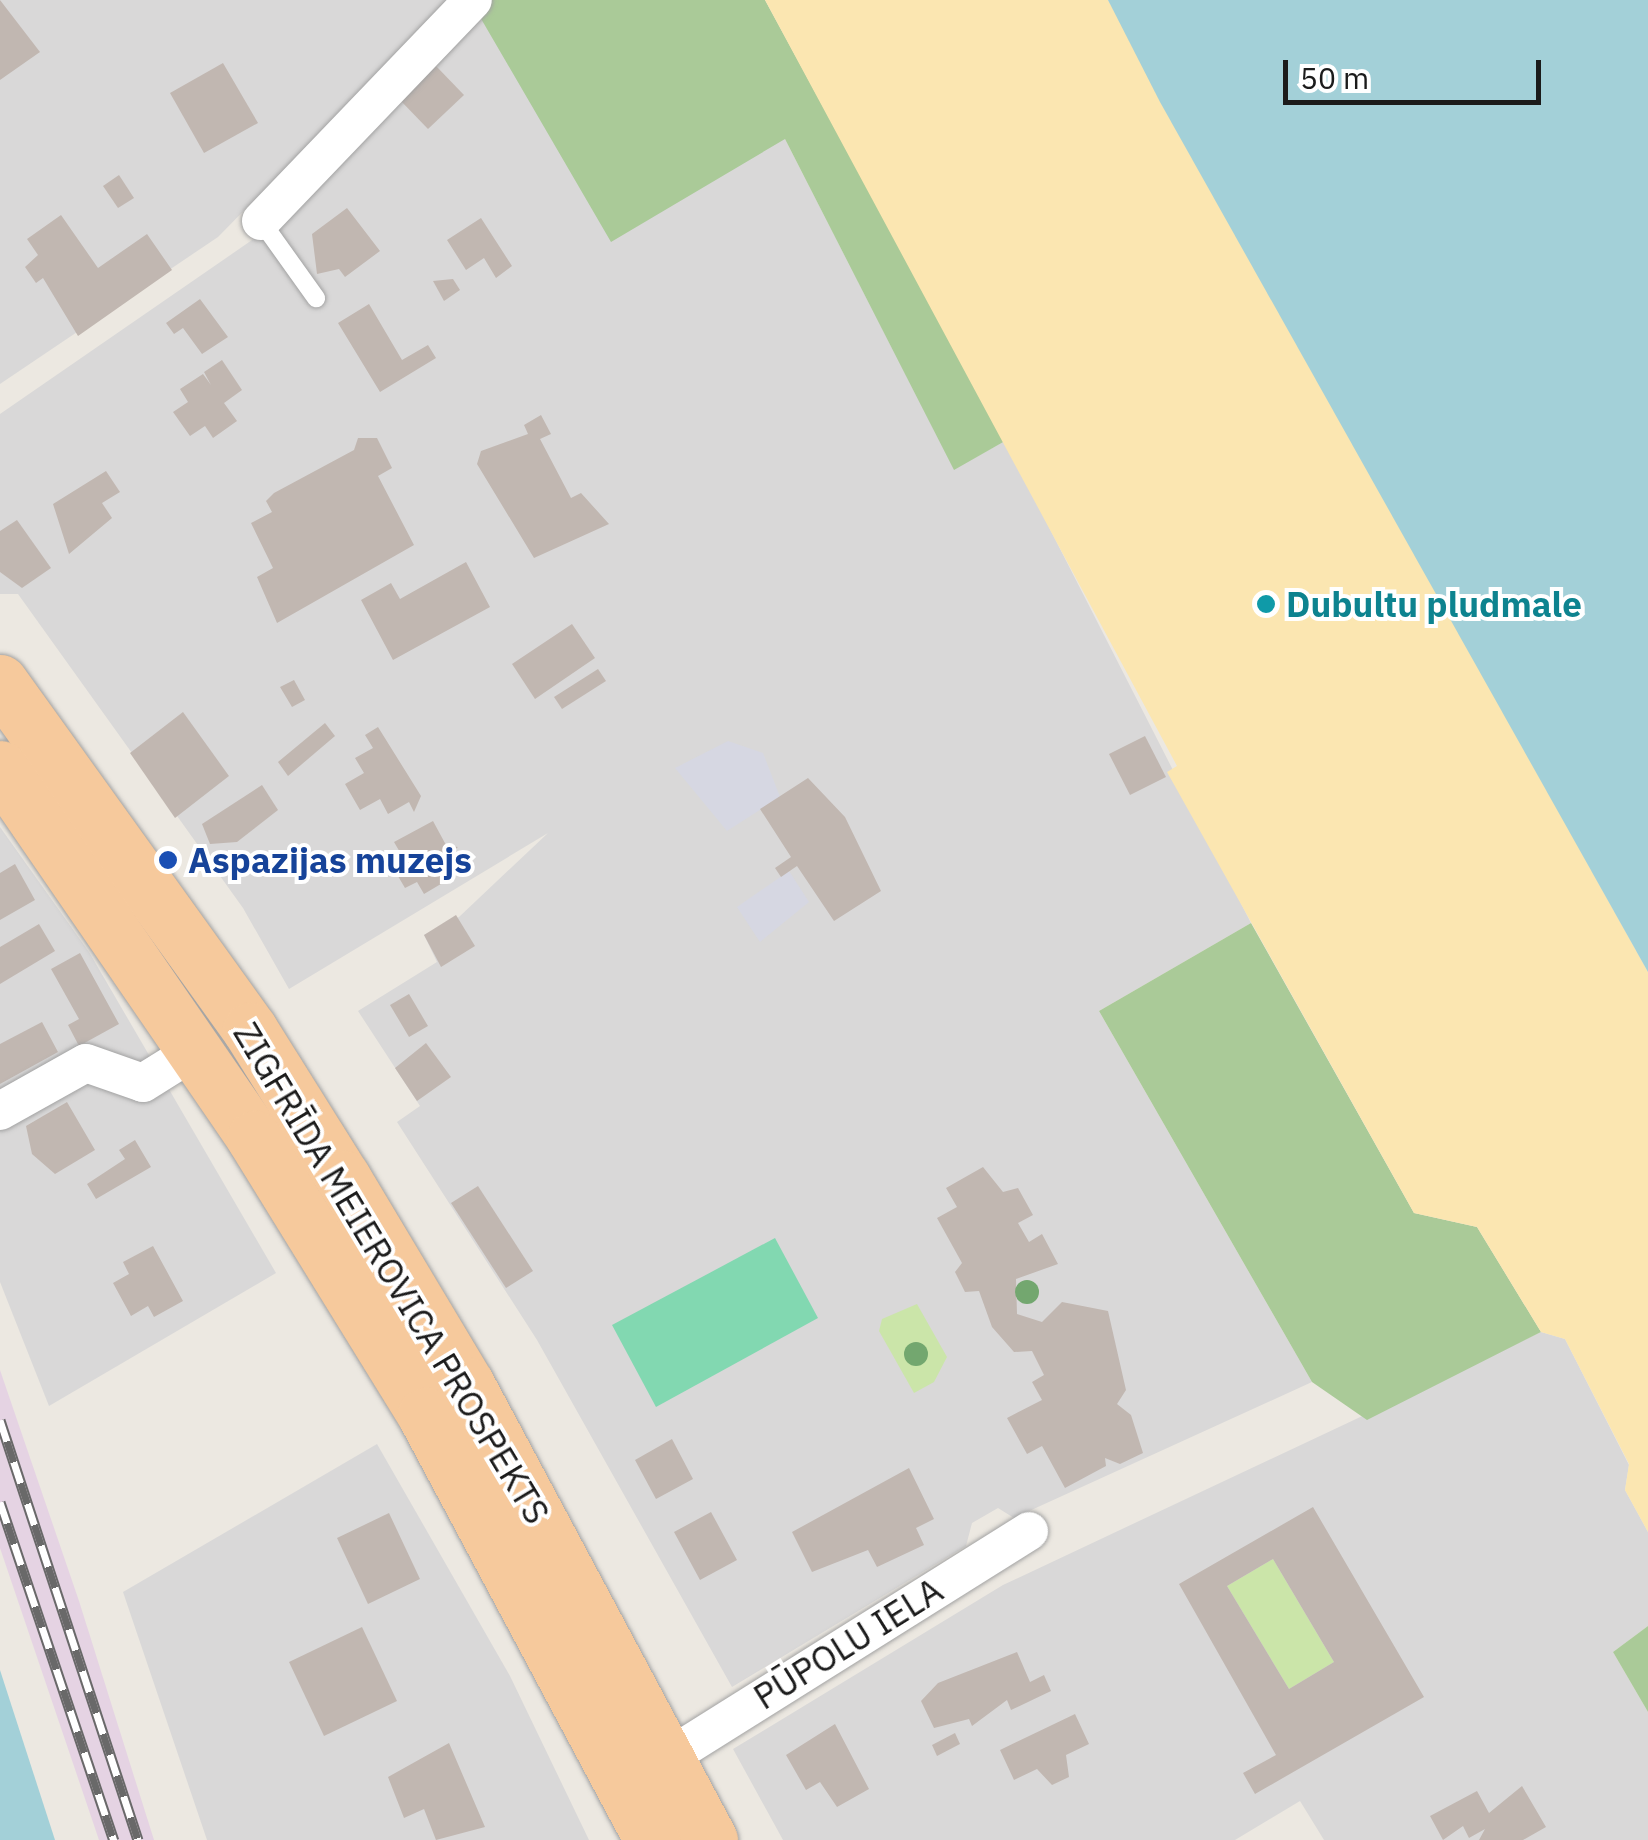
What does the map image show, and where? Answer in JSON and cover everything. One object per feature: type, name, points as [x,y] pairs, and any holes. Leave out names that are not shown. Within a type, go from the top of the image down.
[{"type":"main road","name":"ZIGFRĪDA MEIEROVICA PROSPEKTS","points":[[0,682],[250,1030],[344,1178],[669,1757],[710,1840]]},
{"type":"main road","name":"ZIGFRĪDA MEIEROVICA PROSPEKTS","points":[[0,768],[196,1050],[425,1415],[652,1840]]},
{"type":"street","points":[[262,221],[473,0]]},
{"type":"street","points":[[0,1112],[86,1064],[143,1083],[196,1050]]},
{"type":"street","name":"PŪPOLU IELA","points":[[669,1757],[1028,1531]]},
{"type":"lane","points":[[262,221],[316,298]]},
{"type":"shaded area","points":[[0,0],[451,0],[218,237],[0,384]]},
{"type":"shaded area","points":[[480,17],[785,139],[954,469],[1005,441],[1251,923],[1099,1011],[1312,1382],[1014,1518],[998,1508],[972,1523],[966,1546],[732,1687],[537,1340],[397,1122],[420,1106],[358,1011],[437,962],[424,935],[459,917],[548,833],[289,989],[243,908],[18,594],[0,594],[0,414],[271,227]]},
{"type":"shaded area","points":[[728,741],[763,753],[780,797],[727,831],[675,768]]},
{"type":"shaded area","points":[[0,827],[89,952],[276,1273],[49,1406],[0,1282]]},
{"type":"shaded area","points":[[789,871],[809,902],[760,942],[737,907]]},
{"type":"shaded area","points":[[1541,1332],[1565,1339],[1629,1465],[1625,1490],[1648,1532],[1648,1626],[1613,1652],[1648,1712],[1648,1840],[1324,1840],[1300,1801],[1235,1840],[783,1840],[733,1749],[1003,1585]]},
{"type":"shaded area","points":[[0,1370],[79,1601],[154,1840],[99,1840],[0,1548]]},
{"type":"shaded area","points":[[377,1444],[510,1676],[589,1840],[207,1840],[123,1592]]},
{"type":"green space","points":[[485,0],[765,0],[1005,441],[954,470],[785,139],[611,242],[480,17]]},
{"type":"green space","points":[[1251,923],[1414,1213],[1477,1227],[1541,1332],[1367,1420],[1312,1382],[1099,1011]]},
{"type":"green space","points":[[775,1238],[818,1318],[656,1407],[612,1325]]},
{"type":"green space","points":[[917,1304],[947,1357],[934,1382],[914,1393],[879,1331],[882,1319]]},
{"type":"green space","points":[[1273,1559],[1334,1662],[1289,1689],[1227,1586]]},
{"type":"green space","points":[[1648,1626],[1648,1712],[1613,1652]]},
{"type":"sand","name":"Dubultu pludmale","points":[[765,0],[1108,0],[1648,972],[1648,1532],[1625,1490],[1629,1464],[1565,1339],[1541,1332],[1477,1227],[1414,1213],[1167,772],[1177,766]]},
{"type":"water","points":[[1108,0],[1648,0],[1648,972],[1160,102]]},
{"type":"water","points":[[0,1670],[55,1840],[0,1840]]},
{"type":"building","points":[[0,0],[40,52],[0,80]]},
{"type":"building","points":[[223,63],[258,123],[204,153],[170,93]]},
{"type":"building","points":[[436,66],[464,95],[428,129],[399,99]]},
{"type":"building","points":[[119,175],[134,198],[118,208],[103,186]]},
{"type":"building","points":[[347,208],[380,251],[345,277],[339,269],[317,274],[312,234]]},
{"type":"building","points":[[61,215],[98,268],[147,234],[172,270],[78,336],[43,278],[36,283],[25,267],[38,255],[27,239]]},
{"type":"building","points":[[481,218],[512,266],[496,278],[484,258],[466,270],[447,240]]},
{"type":"building","points":[[453,279],[460,290],[444,301],[433,281]]},
{"type":"building","points":[[200,299],[228,337],[202,354],[183,328],[174,334],[166,323]]},
{"type":"building","points":[[369,304],[402,360],[428,345],[436,358],[380,392],[338,323]]},
{"type":"building","points":[[222,360],[242,390],[224,403],[237,421],[213,438],[205,426],[190,436],[173,412],[188,402],[180,389],[203,374],[211,385],[204,372]]},
{"type":"building","points":[[541,415],[551,434],[540,439],[571,498],[581,493],[609,524],[534,558],[477,464],[481,451],[528,434],[524,425]]},
{"type":"building","points":[[358,438],[377,438],[392,468],[378,476],[414,545],[277,623],[257,577],[273,568],[251,523],[272,512],[266,501],[274,493],[354,450]]},
{"type":"building","points":[[106,471],[120,492],[102,503],[112,518],[69,554],[53,504]]},
{"type":"building","points":[[17,520],[51,568],[22,588],[0,572],[0,531]]},
{"type":"building","points":[[466,562],[490,607],[393,660],[361,600],[391,583],[400,599]]},
{"type":"building","points":[[572,624],[595,658],[535,699],[512,664]]},
{"type":"building","points":[[598,669],[606,681],[562,709],[554,697]]},
{"type":"building","points":[[294,680],[305,700],[292,707],[280,687]]},
{"type":"building","points":[[183,712],[229,776],[175,818],[130,753]]},
{"type":"building","points":[[325,723],[335,736],[288,776],[278,762]]},
{"type":"building","points":[[378,727],[421,796],[414,812],[409,802],[388,814],[380,799],[360,810],[345,784],[364,773],[355,758],[373,748],[365,735]]},
{"type":"building","points":[[1145,736],[1166,777],[1130,795],[1109,754]]},
{"type":"building","points":[[808,778],[845,817],[881,891],[834,921],[797,866],[781,877],[775,868],[791,857],[760,809]]},
{"type":"building","points":[[262,785],[278,810],[237,842],[210,844],[202,824]]},
{"type":"building","points":[[433,821],[446,845],[458,847],[441,860],[451,878],[424,894],[417,882],[405,888],[389,861],[401,854],[394,842]]},
{"type":"building","points":[[15,864],[35,900],[0,920],[0,873]]},
{"type":"building","points":[[456,915],[475,946],[441,967],[424,935]]},
{"type":"building","points":[[39,924],[55,951],[0,984],[0,947]]},
{"type":"building","points":[[80,953],[119,1024],[79,1046],[68,1025],[79,1019],[51,969]]},
{"type":"building","points":[[409,994],[428,1026],[409,1037],[390,1005]]},
{"type":"building","points":[[42,1022],[58,1052],[0,1084],[0,1044]]},
{"type":"building","points":[[426,1043],[451,1077],[417,1101],[395,1068]]},
{"type":"building","points":[[67,1102],[95,1150],[55,1174],[32,1154],[26,1126]]},
{"type":"building","points":[[135,1140],[151,1167],[96,1199],[87,1184],[125,1159],[119,1150]]},
{"type":"building","points":[[983,1167],[1003,1192],[1018,1188],[1033,1215],[1018,1223],[1029,1242],[1042,1234],[1058,1264],[1016,1279],[1017,1314],[1042,1322],[1062,1302],[1108,1311],[1126,1390],[1117,1404],[1131,1415],[1143,1453],[1120,1464],[1105,1458],[1106,1466],[1065,1488],[1042,1446],[1027,1454],[1007,1418],[1042,1400],[1032,1382],[1044,1375],[1032,1351],[1014,1352],[992,1327],[979,1291],[965,1292],[955,1272],[962,1263],[937,1218],[957,1207],[946,1188]]},
{"type":"building","points":[[478,1186],[533,1271],[506,1288],[451,1203]]},
{"type":"building","points":[[153,1246],[183,1301],[154,1317],[148,1306],[131,1316],[113,1283],[129,1274],[123,1262]]},
{"type":"building","points":[[672,1439],[693,1479],[656,1499],[635,1460]]},
{"type":"building","points":[[909,1468],[934,1519],[916,1528],[924,1545],[877,1567],[868,1550],[812,1572],[792,1532]]},
{"type":"building","points":[[1313,1507],[1424,1697],[1255,1794],[1243,1773],[1276,1755],[1179,1584]],"holes":[[[1273,1559],[1334,1662],[1289,1689],[1227,1586]]]},
{"type":"building","points":[[711,1512],[737,1560],[700,1580],[674,1532]]},
{"type":"building","points":[[389,1513],[420,1579],[368,1604],[337,1538]]},
{"type":"building","points":[[362,1627],[397,1701],[324,1736],[289,1662]]},
{"type":"building","points":[[1017,1652],[1030,1682],[1044,1675],[1051,1691],[1011,1710],[1007,1700],[972,1726],[969,1719],[934,1728],[921,1701],[938,1683]]},
{"type":"building","points":[[1075,1714],[1089,1744],[1066,1755],[1069,1777],[1052,1785],[1037,1769],[1014,1780],[1000,1750]]},
{"type":"building","points":[[835,1724],[869,1789],[837,1807],[820,1782],[806,1790],[786,1755]]},
{"type":"building","points":[[955,1733],[960,1744],[937,1756],[932,1745]]},
{"type":"building","points":[[449,1743],[485,1827],[436,1840],[424,1809],[404,1818],[388,1777]]},
{"type":"building","points":[[1522,1786],[1546,1827],[1523,1840],[1479,1840],[1485,1829],[1469,1838],[1463,1826],[1443,1840],[1430,1816],[1477,1791],[1489,1813]]},
{"type":"railway","points":[[0,1420],[138,1840]]},
{"type":"railway","points":[[0,1502],[114,1840]]},
{"type":"place","name":"Dubultu pludmale","points":[[1266,604]]},
{"type":"place","name":"Aspazijas muzejs","points":[[168,860]]}]
